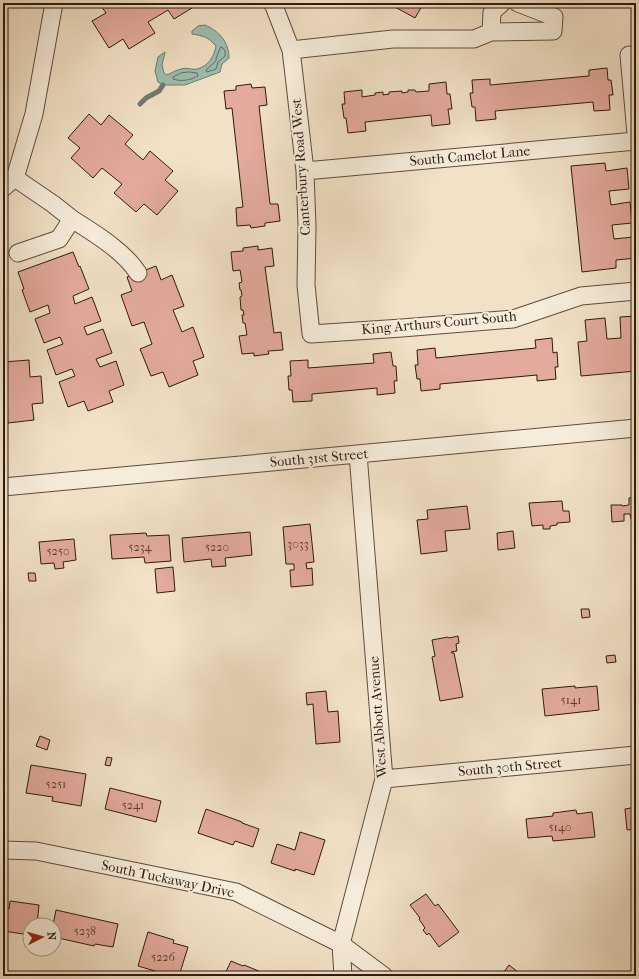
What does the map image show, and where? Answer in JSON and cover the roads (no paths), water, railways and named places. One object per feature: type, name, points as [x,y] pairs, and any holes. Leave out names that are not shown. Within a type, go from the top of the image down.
[{"type":"street","points":[[54,3],[34,114],[9,183],[53,204],[72,219],[102,238],[132,264],[138,273]]},
{"type":"street","name":"Canterbury Road West","points":[[272,3],[291,50],[305,171],[307,226],[306,285],[311,334]]},
{"type":"street","points":[[491,32],[492,12],[502,3]]},
{"type":"street","points":[[291,50],[393,39],[474,39],[491,32],[553,31],[554,17],[518,3]]},
{"type":"street","points":[[629,55],[636,134]]},
{"type":"street","name":"South Camelot Lane","points":[[305,171],[636,141]]},
{"type":"street","points":[[18,253],[59,239],[72,219]]},
{"type":"street","name":"King Arthurs Court South","points":[[311,334],[513,319],[581,296],[636,291]]},
{"type":"street","name":"South 31st Street","points":[[3,487],[636,428]]},
{"type":"street","name":"West Abbott Avenue","points":[[343,976],[341,944],[384,779],[358,454]]},
{"type":"street","name":"South 30th Street","points":[[384,779],[636,755]]},
{"type":"street","name":"South Tuckaway Drive","points":[[3,850],[36,851],[236,892],[341,944],[384,976]]},
{"type":"water","points":[[205,25],[215,30],[219,34],[225,42],[229,52],[229,58],[222,64],[220,72],[185,85],[163,85],[158,82],[155,71],[158,57],[165,52],[162,65],[164,73],[167,75],[183,68],[201,68],[208,63],[216,46],[206,37],[192,34],[192,31],[198,26]]},
{"type":"waterway","points":[[140,104],[146,98],[159,91],[163,85]]}]
